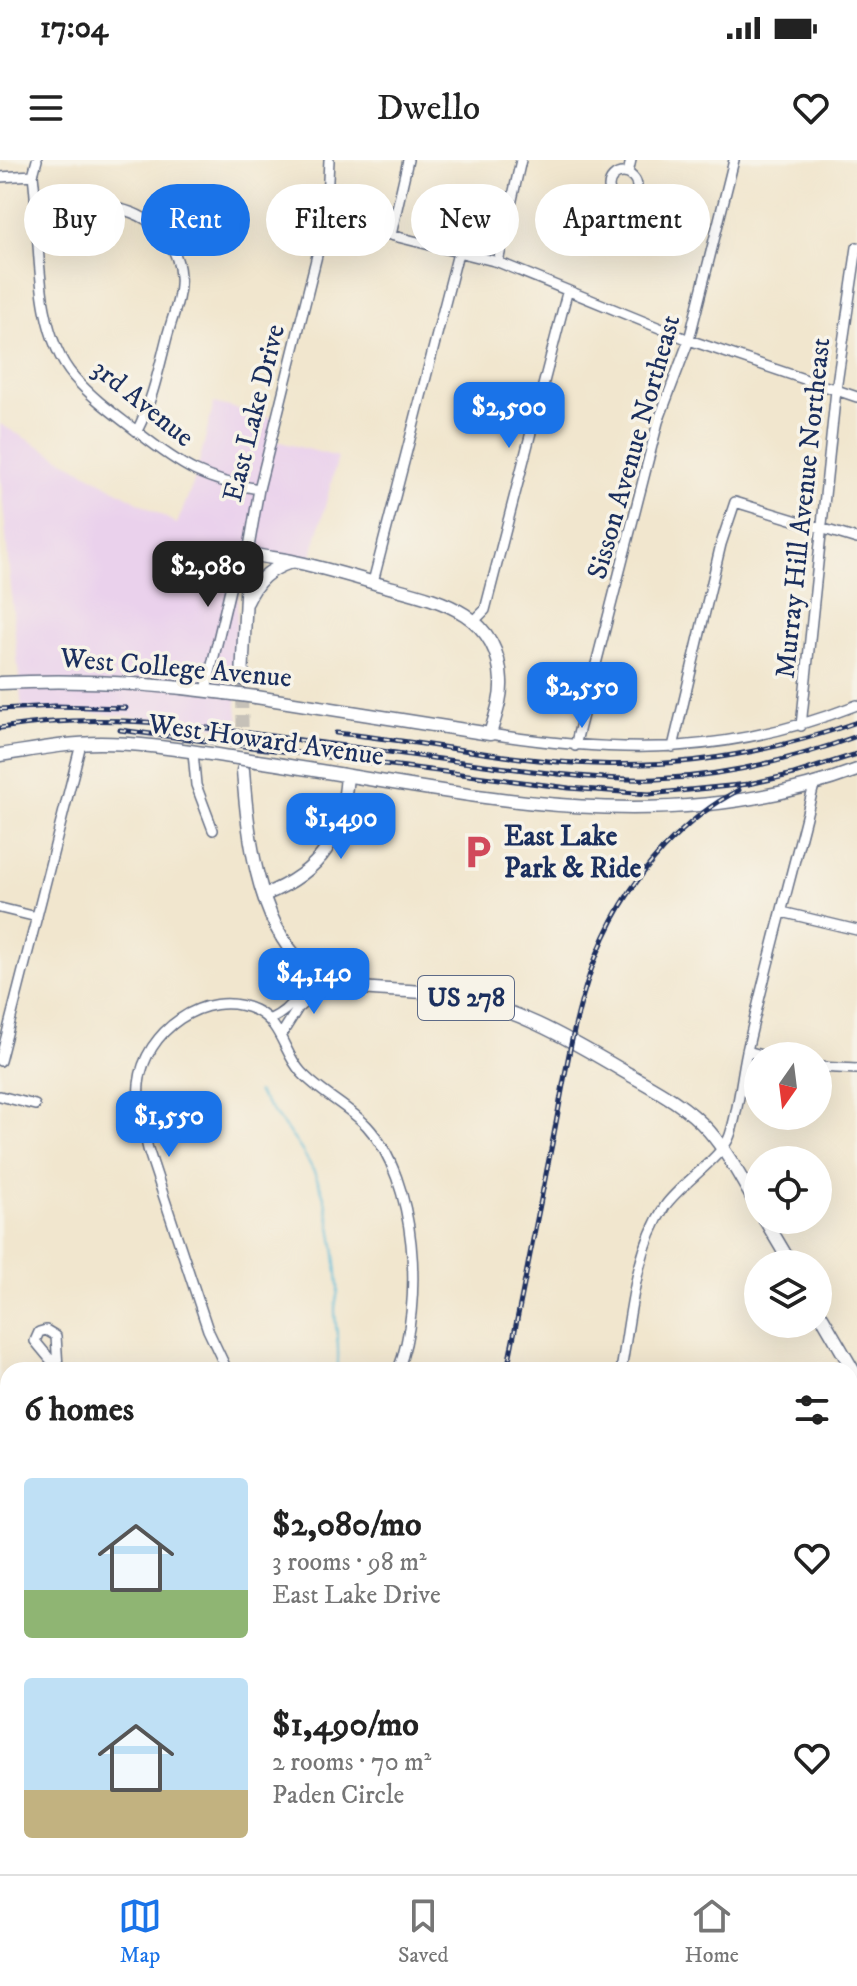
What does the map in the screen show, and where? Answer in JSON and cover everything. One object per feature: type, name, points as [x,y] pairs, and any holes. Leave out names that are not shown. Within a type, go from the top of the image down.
[{"type":"main road","points":[[248,550],[440,600],[474,621],[495,653],[501,679],[490,734]]},
{"type":"main road","name":"East Lake Drive","points":[[242,679],[248,550]]},
{"type":"main road","points":[[244,608],[256,584],[266,573],[294,561]]},
{"type":"main road","name":"West College Avenue","points":[[0,683],[43,681],[206,690],[490,734]]},
{"type":"main road","name":"West Howard Avenue","points":[[0,755],[81,744],[119,744],[231,757],[572,808],[715,805],[775,796],[857,770]]},
{"type":"main road","name":"US 278","points":[[243,770],[249,837],[264,895],[285,940],[303,964],[330,980],[354,986],[465,998],[520,1014],[679,1104],[708,1130],[744,1185]]},
{"type":"main road","points":[[264,895],[299,877],[324,853],[339,826],[347,776]]},
{"type":"main road","points":[[832,1334],[848,1362]]},
{"type":"street","name":"3rd Avenue","points":[[34,184],[37,160]]},
{"type":"street","name":"East Lake Drive","points":[[328,184],[329,160]]},
{"type":"street","points":[[395,217],[408,160]]},
{"type":"street","points":[[498,262],[521,160]]},
{"type":"street","points":[[628,173],[631,160]]},
{"type":"street","name":"Sisson Avenue Northeast","points":[[575,746],[658,422],[689,340],[734,160]]},
{"type":"street","points":[[0,177],[33,175]]},
{"type":"street","points":[[125,211],[138,213],[167,238],[177,257],[181,279],[155,381],[137,431]]},
{"type":"street","name":"Murray Hill Avenue Northeast","points":[[801,726],[836,390],[857,247]]},
{"type":"street","name":"3rd Avenue","points":[[41,256],[48,324],[57,350],[72,375],[104,407],[172,459],[217,480],[259,489]]},
{"type":"street","name":"East Lake Drive","points":[[248,550],[259,489],[317,256]]},
{"type":"street","points":[[373,582],[457,256]]},
{"type":"street","points":[[471,256],[498,262],[567,293],[689,340],[857,397]]},
{"type":"street","points":[[474,621],[485,610],[567,293]]},
{"type":"street","points":[[673,747],[721,544],[735,502],[857,539]]},
{"type":"street","points":[[206,690],[234,569],[239,558],[248,550]]},
{"type":"street","points":[[490,734],[575,746],[631,749],[673,747],[739,740],[801,726],[857,705]]},
{"type":"street","points":[[0,1061],[81,744]]},
{"type":"street","points":[[193,752],[196,785],[213,830]]},
{"type":"street","points":[[749,1042],[814,785]]},
{"type":"street","points":[[0,908],[37,917]]},
{"type":"street","points":[[782,912],[857,930]]},
{"type":"street","points":[[269,1020],[283,1013],[295,1001],[302,982],[303,964]]},
{"type":"street","points":[[281,1035],[298,1008],[330,980]]},
{"type":"street","points":[[223,1362],[208,1330],[152,1162],[142,1123],[139,1083],[151,1049],[165,1030],[187,1014],[213,1006],[238,1005],[254,1010],[269,1020],[281,1035],[286,1051],[299,1070],[373,1133],[393,1172],[403,1201],[413,1264],[412,1311],[400,1362]]},
{"type":"street","points":[[622,1362],[640,1268],[653,1226],[666,1204],[722,1149],[730,1135],[744,1066]]},
{"type":"street","points":[[832,1068],[857,1069]]},
{"type":"street","points":[[0,1096],[35,1105]]},
{"type":"shaded area","points":[[214,403],[273,418],[268,439],[338,457],[309,567],[240,552],[234,680],[240,731],[180,721],[82,712],[22,711],[0,471],[0,424],[177,524],[195,479]]},
{"type":"waterway","points":[[257,1092],[306,1158],[327,1208],[338,1285],[335,1309],[338,1362]]},
{"type":"tunnel","points":[[242,679],[243,767]]},
{"type":"railway","points":[[0,709],[55,706],[126,708]]},
{"type":"railway","points":[[0,728],[69,721],[169,724],[538,772],[636,779],[733,770],[783,759],[857,736]]},
{"type":"railway","points":[[336,733],[530,759],[628,765],[695,760],[761,750],[857,722]]},
{"type":"railway","points":[[120,730],[569,788],[649,794],[749,784],[794,774],[857,754]]},
{"type":"railway","points":[[509,1362],[575,1024],[598,952],[636,883],[663,849],[699,816],[739,790]]},
{"type":"place","name":"East Lake Park & Ride","points":[[478,852]]}]
